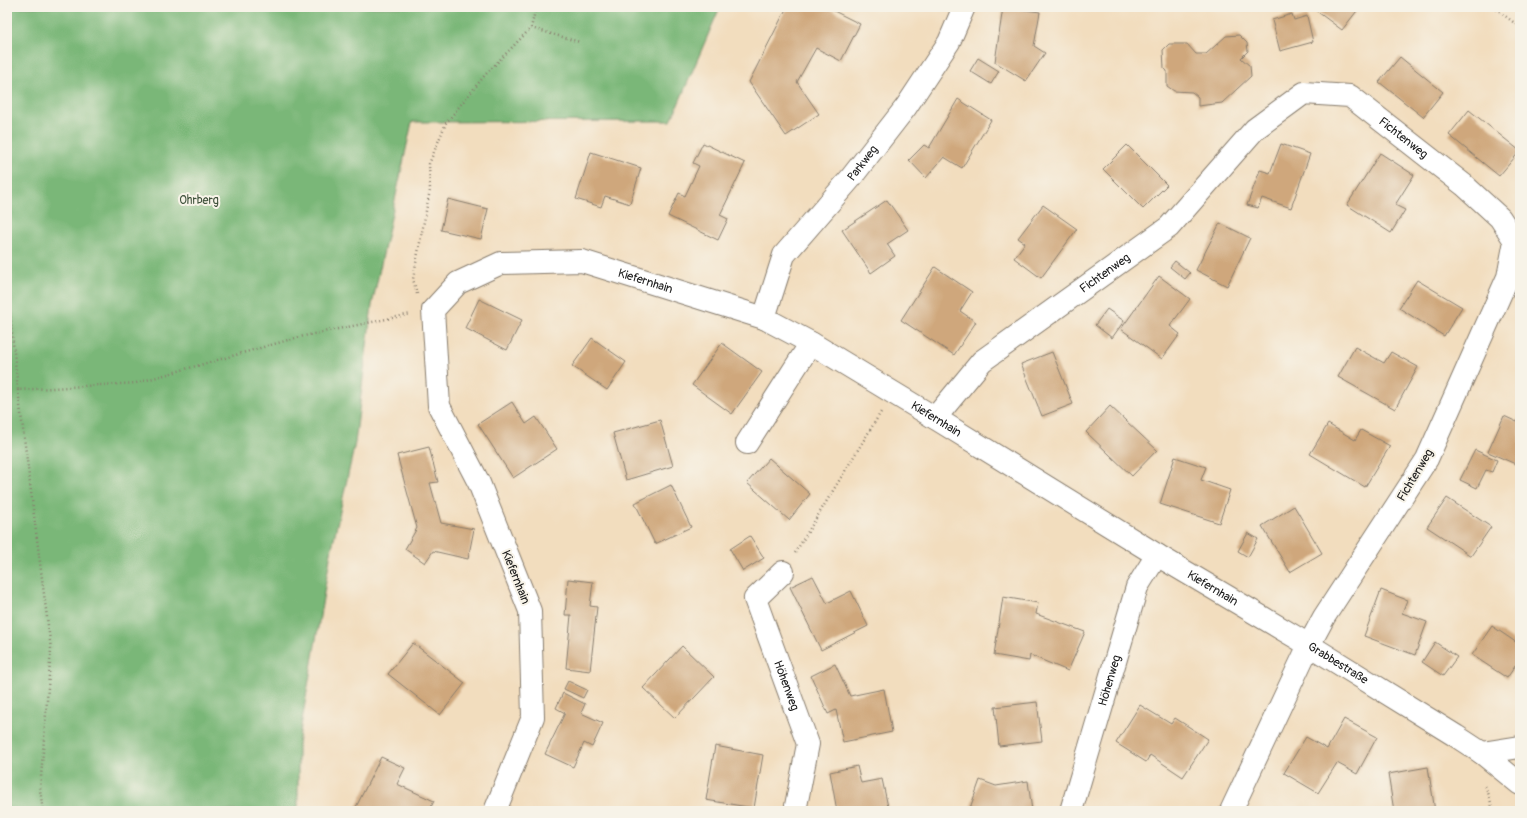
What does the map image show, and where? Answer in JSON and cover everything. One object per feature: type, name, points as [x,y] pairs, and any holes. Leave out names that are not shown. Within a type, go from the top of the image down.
[{"type":"street","name":"Parkweg","points":[[764,318],[784,255],[850,179],[906,107],[949,42],[964,7]]},
{"type":"street","name":"Fichtenweg","points":[[935,418],[982,361],[1169,227],[1255,129],[1304,93],[1350,96],[1464,185],[1500,218],[1515,241],[1508,277],[1427,459],[1324,617],[1309,645]]},
{"type":"street","name":"Kiefernhain","points":[[495,811],[533,717],[530,611],[479,483],[439,406],[433,310],[458,283],[501,262],[582,261],[764,318],[811,343],[1157,555],[1309,645]]},
{"type":"street","points":[[746,443],[811,343]]},
{"type":"street","name":"Höhenweg","points":[[1071,811],[1137,587],[1157,555]]},
{"type":"street","name":"Höhenweg","points":[[783,572],[755,599],[808,744],[795,811]]},
{"type":"street","name":"Grabbestraße","points":[[1231,811],[1309,645],[1482,753],[1520,784]]},
{"type":"street","points":[[1482,753],[1520,747]]},
{"type":"path","points":[[433,310],[416,294],[413,279],[430,190],[429,164],[446,123],[485,76],[531,28],[536,7]]},
{"type":"path","points":[[1493,7],[1520,28]]},
{"type":"path","points":[[531,28],[580,42]]},
{"type":"path","points":[[7,285],[18,390],[51,648],[40,790],[43,811]]},
{"type":"path","points":[[18,390],[136,383],[299,336],[433,310]]},
{"type":"path","points":[[783,572],[893,393]]},
{"type":"green space","name":"Ohrberg","points":[[7,7],[720,7],[671,121],[412,122],[372,305],[355,443],[331,552],[298,744],[298,811],[7,811]]},
{"type":"building","points":[[787,7],[826,7],[860,24],[841,61],[816,48],[797,82],[819,114],[786,136],[749,82]]},
{"type":"building","points":[[1003,7],[1040,12],[1034,46],[1045,53],[1026,81],[995,62]]},
{"type":"building","points":[[1311,7],[1360,7],[1342,30]]},
{"type":"building","points":[[1292,14],[1294,20],[1307,16],[1313,42],[1280,51],[1272,20]]},
{"type":"building","points":[[1239,35],[1247,43],[1248,51],[1241,58],[1250,66],[1251,76],[1222,103],[1198,106],[1198,97],[1192,92],[1174,91],[1167,86],[1167,71],[1164,68],[1163,50],[1169,44],[1187,44],[1196,54],[1206,54],[1226,36]]},
{"type":"building","points":[[1400,57],[1443,92],[1423,117],[1379,82]]},
{"type":"building","points":[[978,58],[999,71],[991,84],[970,71]]},
{"type":"building","points":[[958,99],[991,120],[962,168],[944,157],[926,178],[909,160],[924,145],[929,148]]},
{"type":"building","points":[[1469,110],[1520,151],[1499,176],[1449,135]]},
{"type":"building","points":[[703,143],[745,163],[720,215],[728,219],[718,240],[668,216],[679,193],[685,196],[699,166],[693,163]]},
{"type":"building","points":[[1281,144],[1310,154],[1291,208],[1262,198],[1258,208],[1247,205],[1260,170],[1270,173]]},
{"type":"building","points":[[1127,145],[1167,185],[1143,209],[1103,169]]},
{"type":"building","points":[[591,152],[641,168],[630,204],[605,196],[601,207],[576,199]]},
{"type":"building","points":[[1380,153],[1414,175],[1395,205],[1405,210],[1391,233],[1347,205]]},
{"type":"building","points":[[448,199],[488,209],[481,239],[441,230]]},
{"type":"building","points":[[887,200],[908,230],[887,244],[895,256],[871,273],[842,230]]},
{"type":"building","points":[[1043,205],[1077,229],[1041,278],[1014,258],[1025,243],[1018,238]]},
{"type":"building","points":[[1220,223],[1250,238],[1227,286],[1196,270]]},
{"type":"building","points":[[1175,261],[1190,273],[1185,279],[1170,267]]},
{"type":"building","points":[[935,267],[972,292],[960,311],[976,322],[954,355],[901,320]]},
{"type":"building","points":[[1159,276],[1190,299],[1170,326],[1180,334],[1162,359],[1121,329]]},
{"type":"building","points":[[1417,280],[1462,307],[1444,336],[1399,308]]},
{"type":"building","points":[[479,299],[522,320],[507,350],[465,328]]},
{"type":"building","points":[[1107,309],[1124,321],[1112,338],[1095,325]]},
{"type":"building","points":[[592,338],[626,362],[607,390],[572,366]]},
{"type":"building","points":[[722,343],[762,372],[732,414],[692,385]]},
{"type":"building","points":[[1355,347],[1384,363],[1391,352],[1418,367],[1395,409],[1338,377]]},
{"type":"building","points":[[1052,352],[1073,404],[1042,416],[1021,364]]},
{"type":"building","points":[[512,402],[526,424],[536,417],[557,449],[513,478],[478,424]]},
{"type":"building","points":[[1110,406],[1157,450],[1132,476],[1086,432]]},
{"type":"building","points":[[1520,415],[1520,466],[1488,452],[1504,416],[1517,422]]},
{"type":"building","points":[[660,420],[673,466],[626,480],[613,433]]},
{"type":"building","points":[[1328,424],[1355,440],[1361,430],[1390,446],[1365,487],[1310,454]]},
{"type":"building","points":[[429,447],[438,482],[430,483],[441,523],[474,529],[468,559],[433,551],[425,563],[405,549],[417,528],[397,455]]},
{"type":"building","points":[[1475,450],[1497,460],[1492,472],[1486,470],[1477,488],[1460,480]]},
{"type":"building","points":[[1175,457],[1206,467],[1201,480],[1230,490],[1219,523],[1160,504]]},
{"type":"building","points":[[769,458],[810,494],[789,520],[747,483]]},
{"type":"building","points":[[671,485],[691,527],[655,544],[635,503]]},
{"type":"building","points":[[1447,498],[1491,527],[1471,556],[1427,527]]},
{"type":"building","points":[[1294,506],[1322,553],[1290,572],[1262,526]]},
{"type":"building","points":[[1248,533],[1258,539],[1248,557],[1238,551]]},
{"type":"building","points":[[750,536],[764,558],[743,571],[730,549]]},
{"type":"building","points":[[813,576],[827,603],[851,591],[868,626],[821,650],[790,587]]},
{"type":"building","points":[[568,579],[593,582],[590,606],[597,607],[590,671],[566,668],[571,615],[565,615]]},
{"type":"building","points":[[1381,590],[1407,600],[1402,613],[1427,622],[1415,655],[1364,636]]},
{"type":"building","points":[[1003,597],[1038,603],[1036,614],[1085,632],[1068,671],[1030,655],[1029,661],[994,655]]},
{"type":"building","points":[[1492,626],[1520,645],[1520,659],[1507,678],[1472,655]]},
{"type":"building","points":[[1435,642],[1457,657],[1443,676],[1422,662]]},
{"type":"building","points":[[413,643],[465,683],[440,715],[388,674]]},
{"type":"building","points":[[682,646],[714,677],[675,718],[643,688]]},
{"type":"building","points":[[835,664],[850,696],[884,689],[892,732],[843,742],[836,710],[828,714],[811,676]]},
{"type":"building","points":[[568,681],[587,690],[583,698],[564,689]]},
{"type":"building","points":[[563,693],[585,704],[581,713],[603,723],[592,747],[584,743],[573,767],[545,754],[565,713],[556,708]]},
{"type":"building","points":[[1037,702],[1042,741],[999,746],[995,707]]},
{"type":"building","points":[[1140,705],[1171,724],[1175,718],[1208,739],[1183,777],[1150,755],[1146,762],[1116,743]]},
{"type":"building","points":[[1344,719],[1377,737],[1357,774],[1337,763],[1318,793],[1284,773],[1306,737],[1327,749]]},
{"type":"building","points":[[715,746],[763,755],[754,808],[706,800]]},
{"type":"building","points":[[381,757],[405,768],[397,784],[434,801],[429,811],[360,811],[355,809]]},
{"type":"building","points":[[857,766],[861,783],[882,779],[888,807],[869,811],[837,811],[830,772]]},
{"type":"building","points":[[1428,767],[1435,811],[1394,811],[1388,774]]},
{"type":"building","points":[[980,780],[996,786],[1028,781],[1032,811],[969,811]]}]
